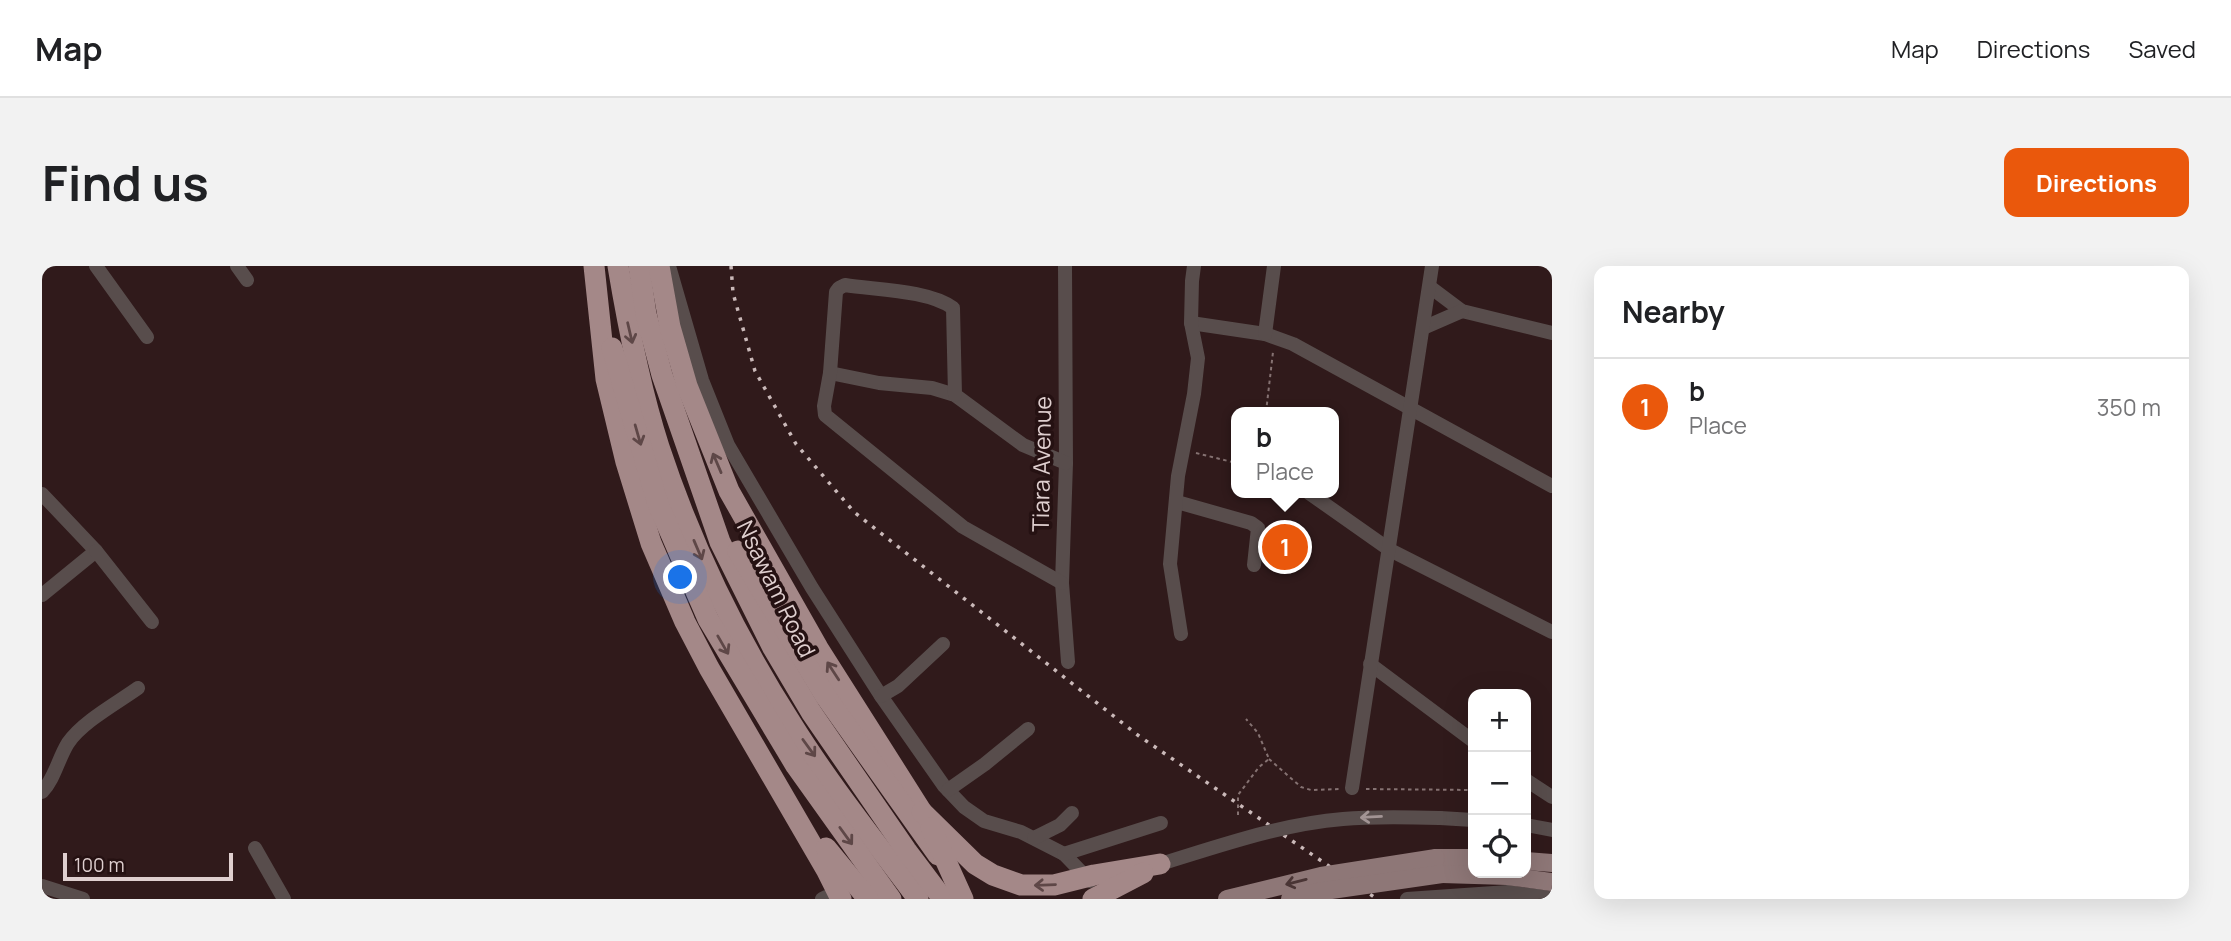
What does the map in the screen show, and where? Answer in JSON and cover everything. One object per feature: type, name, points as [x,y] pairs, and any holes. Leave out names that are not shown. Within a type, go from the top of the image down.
[{"type":"highway","points":[[593,266],[606,379],[626,462],[651,543],[685,622],[709,668],[827,870],[841,899]]},
{"type":"highway","points":[[618,266],[627,319],[658,445],[699,551],[753,659],[792,724],[918,899]]},
{"type":"highway","name":"Nsawam Road","points":[[639,266],[646,314],[662,375],[720,542],[773,648],[811,712],[943,899]]},
{"type":"highway","points":[[659,266],[670,327],[687,386],[729,491],[818,648],[922,811],[942,848],[963,899]]},
{"type":"highway","points":[[597,299],[658,505],[708,619],[796,766],[891,899]]},
{"type":"highway","points":[[708,502],[826,697],[970,899]]},
{"type":"highway","points":[[772,777],[868,899]]},
{"type":"highway","points":[[922,811],[975,864],[993,875],[1021,885],[1054,885],[1160,864]]},
{"type":"highway","points":[[1093,899],[1160,864]]},
{"type":"main road","points":[[1290,899],[1468,859]]},
{"type":"main road","points":[[1531,861],[1552,863]]},
{"type":"main road","points":[[1227,899],[1321,876],[1439,866],[1552,882]]},
{"type":"street","points":[[96,266],[147,337]]},
{"type":"street","points":[[237,266],[247,280]]},
{"type":"street","points":[[669,266],[702,380],[728,445],[812,589],[881,696],[948,790],[964,807],[984,821],[1021,832],[1064,854],[1104,899]]},
{"type":"street","name":"Tiara Avenue","points":[[1065,266],[1066,463],[1062,583],[1068,662]]},
{"type":"street","points":[[1181,634],[1170,564],[1198,358],[1191,323],[1194,266]]},
{"type":"street","points":[[1270,336],[1274,266]]},
{"type":"street","points":[[1352,788],[1432,266]]},
{"type":"street","points":[[955,395],[953,308],[943,301],[918,295],[845,285],[839,288],[836,292],[825,415],[963,527],[1062,583]]},
{"type":"street","points":[[1430,288],[1462,311],[1552,333]]},
{"type":"street","points":[[1423,328],[1462,311]]},
{"type":"street","points":[[1191,323],[1270,336],[1314,355],[1509,465],[1552,486]]},
{"type":"street","points":[[830,373],[879,383],[932,388],[955,395],[1023,445],[1066,463]]},
{"type":"street","points":[[42,494],[96,551],[152,622]]},
{"type":"street","points":[[1316,498],[1390,550],[1552,632]]},
{"type":"street","points":[[1177,502],[1251,523],[1258,528],[1254,565]]},
{"type":"street","points":[[42,596],[96,551]]},
{"type":"street","points":[[881,696],[898,686],[943,644]]},
{"type":"street","points":[[1370,664],[1468,737]]},
{"type":"street","points":[[42,792],[51,783],[67,745],[77,732],[138,688]]},
{"type":"street","points":[[948,790],[985,765],[1028,729]]},
{"type":"street","points":[[1531,783],[1552,797]]},
{"type":"street","points":[[1034,838],[1060,825],[1072,813]]},
{"type":"street","points":[[1160,864],[1236,840],[1340,819],[1389,817],[1468,820]]},
{"type":"street","points":[[1064,854],[1161,823]]},
{"type":"street","points":[[1531,826],[1552,831]]},
{"type":"street","points":[[255,848],[284,899]]},
{"type":"street","points":[[42,886],[83,899]]},
{"type":"street","points":[[1407,899],[1508,891],[1552,898]]},
{"type":"street","points":[[822,899],[831,899]]},
{"type":"path","points":[[1266,407],[1270,336]]},
{"type":"path","points":[[1184,450],[1231,462]]},
{"type":"path","points":[[1246,719],[1263,741],[1269,759],[1301,787],[1311,790],[1468,790]]},
{"type":"path","points":[[1238,814],[1238,795],[1259,767],[1269,759]]},
{"type":"railway","points":[[731,266],[733,293],[755,371],[796,444],[854,512],[1139,736],[1377,899]]},
{"type":"place","name":"b","points":[[1285,547]]}]
